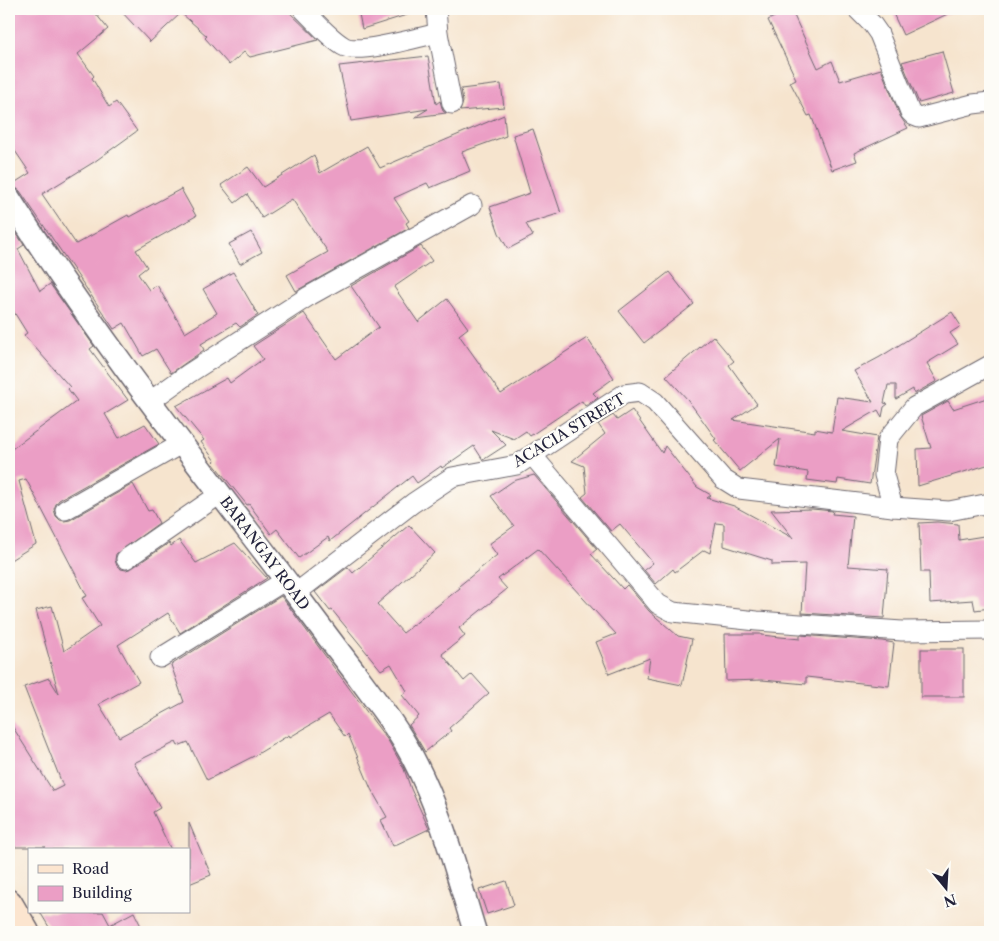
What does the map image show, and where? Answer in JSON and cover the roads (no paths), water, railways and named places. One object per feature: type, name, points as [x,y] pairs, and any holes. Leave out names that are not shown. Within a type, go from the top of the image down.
[{"type":"main road","points":[[9,903],[26,932]]},
{"type":"street","points":[[303,9],[344,48],[368,48],[438,32]]},
{"type":"street","points":[[436,9],[438,32],[452,104]]},
{"type":"street","points":[[857,9],[879,34],[910,112],[914,116],[919,118],[973,104],[990,102]]},
{"type":"street","name":"BARANGAY ROAD","points":[[9,198],[96,328],[149,402],[388,717],[413,757],[424,780],[443,829],[475,932]]},
{"type":"street","points":[[149,402],[188,374],[309,296],[472,205]]},
{"type":"street","points":[[893,507],[884,475],[888,439],[914,407],[990,365]]},
{"type":"street","name":"ACACIA STREET","points":[[160,658],[291,587],[452,477],[517,465],[624,394],[640,392],[655,402],[723,480],[739,489],[893,507],[948,511],[990,503]]},
{"type":"street","points":[[65,510],[181,444]]},
{"type":"street","points":[[532,455],[658,604],[673,612],[757,622],[902,631],[990,630]]},
{"type":"street","points":[[126,559],[220,494]]}]
